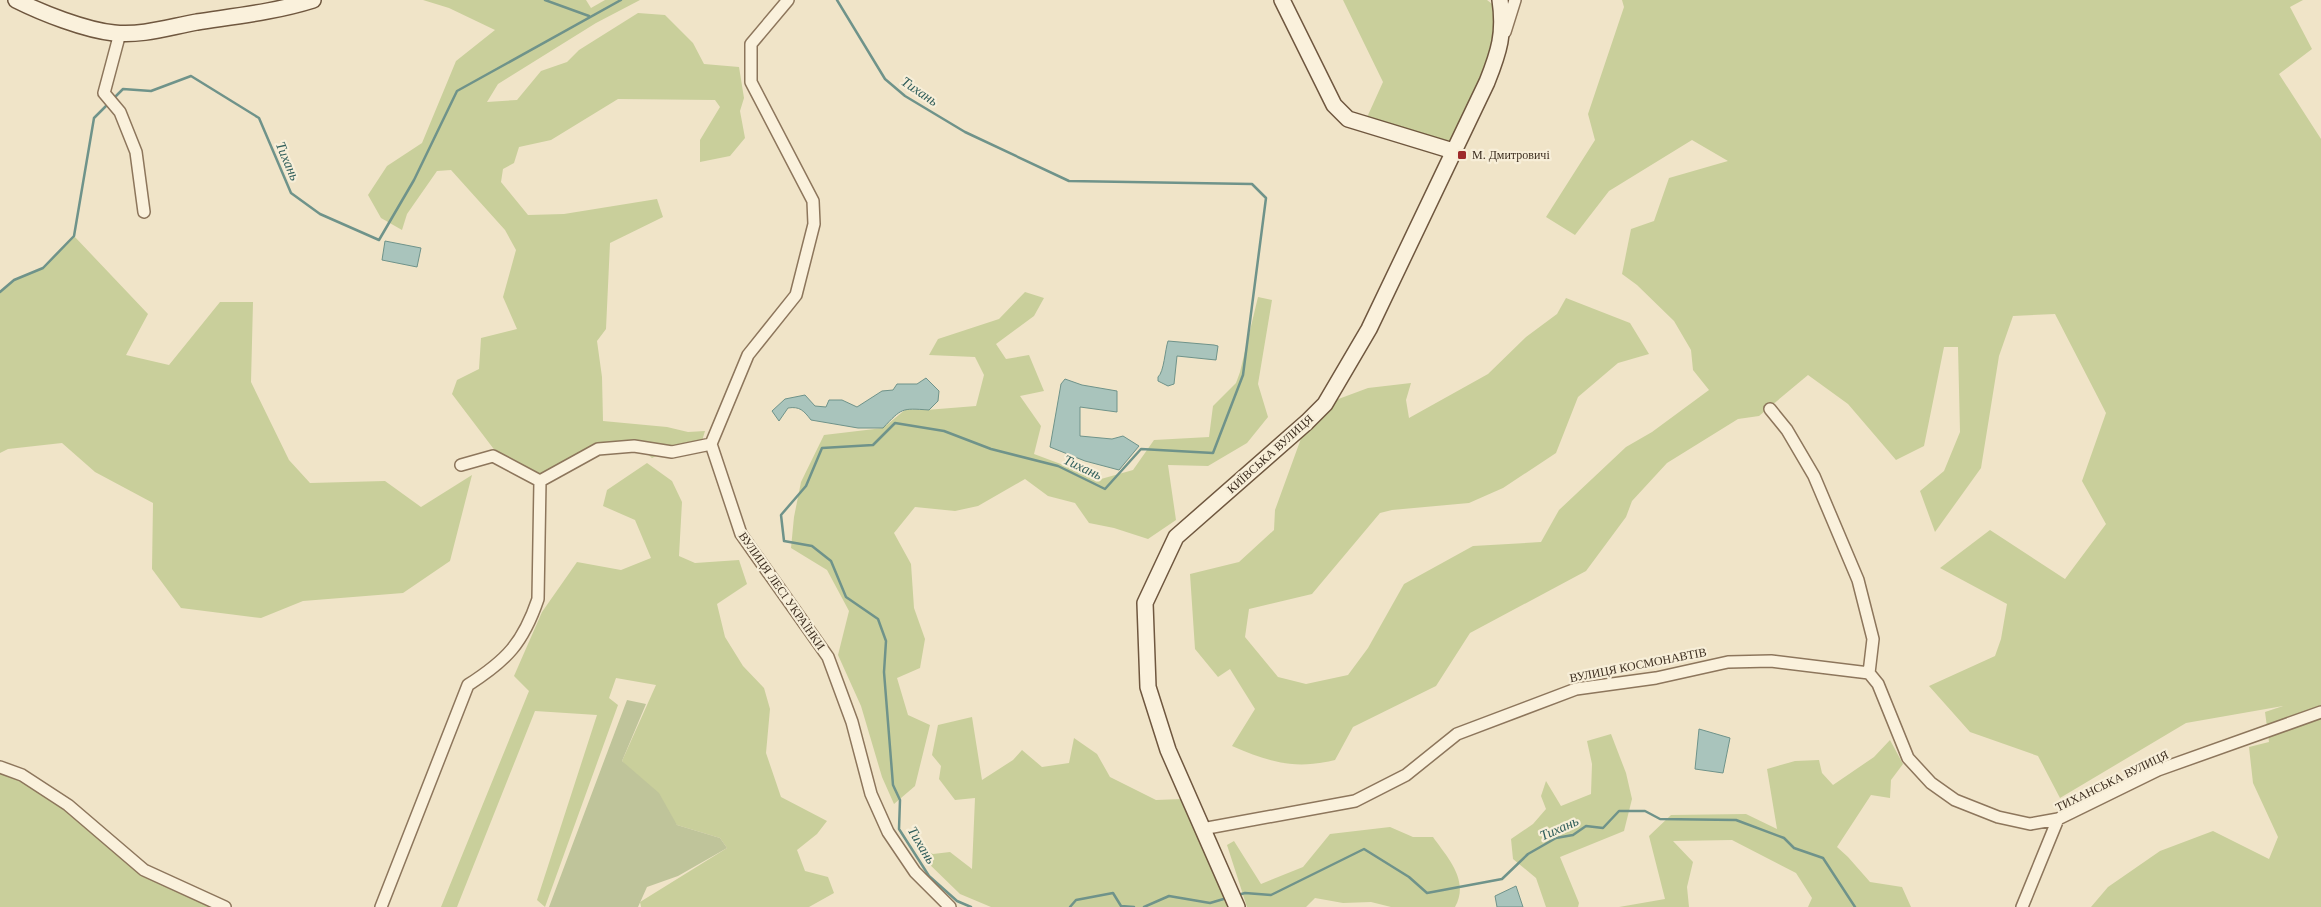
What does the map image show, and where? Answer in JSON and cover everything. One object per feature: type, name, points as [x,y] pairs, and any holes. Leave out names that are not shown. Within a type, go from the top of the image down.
[{"type":"main road","points":[[16,0],[42,13],[112,33],[138,34],[196,22],[286,9],[313,0]]},
{"type":"main road","points":[[1282,0],[1334,105],[1348,119],[1453,151]]},
{"type":"main road","name":"КИЇВСЬКА ВУЛИЦЯ","points":[[1236,907],[1168,750],[1148,687],[1145,603],[1176,537],[1325,404],[1369,329],[1487,82],[1500,47],[1500,0]]},
{"type":"street","points":[[540,481],[598,448],[634,446],[672,452],[711,444],[748,355],[796,295],[814,224],[813,202],[751,82],[751,44],[788,0]]},
{"type":"street","points":[[1500,47],[1515,0]]},
{"type":"street","points":[[120,33],[104,93],[120,112],[136,152],[144,212]]},
{"type":"street","points":[[1770,410],[1787,430],[1814,476],[1858,580],[1873,639],[1869,673],[1878,684],[1908,758],[1931,783],[1955,800],[1998,816],[2030,824],[2058,820]]},
{"type":"street","name":"ВУЛИЦЯ ЛЕСІ УКРАЇНКИ","points":[[711,444],[741,534],[828,657],[852,722],[871,794],[888,832],[916,872],[950,907]]},
{"type":"street","points":[[461,465],[493,456],[540,481]]},
{"type":"street","points":[[380,907],[468,685],[496,667],[514,648],[532,617],[538,599],[540,481]]},
{"type":"street","name":"ВУЛИЦЯ КОСМОНАВТІВ","points":[[1202,829],[1355,801],[1406,775],[1457,734],[1576,689],[1656,678],[1728,662],[1771,661],[1869,673]]},
{"type":"street","name":"ТИХАНСЬКА ВУЛИЦЯ","points":[[2022,907],[2058,820],[2158,770],[2321,712]]},
{"type":"street","points":[[0,767],[22,775],[68,806],[144,870],[225,907]]},
{"type":"green space","points":[[423,0],[586,0],[591,8],[605,0],[640,0],[596,23],[498,84],[487,102],[517,100],[541,71],[567,62],[579,50],[638,13],[665,15],[693,43],[704,64],[739,67],[744,98],[740,111],[745,138],[730,156],[700,162],[700,140],[720,107],[715,100],[618,99],[551,140],[519,147],[514,163],[503,169],[501,182],[528,215],[564,214],[657,199],[663,217],[610,243],[606,329],[597,341],[602,377],[603,421],[667,427],[688,432],[705,431],[702,441],[676,446],[652,458],[634,442],[548,474],[532,472],[496,452],[452,394],[457,380],[479,369],[481,338],[517,329],[503,297],[516,250],[505,230],[451,170],[437,171],[407,214],[402,230],[381,218],[368,195],[387,166],[422,143],[456,61],[495,30],[449,8]]},
{"type":"green space","points":[[1343,0],[1487,0],[1501,11],[1500,47],[1453,151],[1364,124],[1383,82]]},
{"type":"green space","points":[[1622,0],[2303,0],[2290,7],[2312,49],[2279,74],[2321,139],[2321,907],[2091,907],[2108,887],[2160,851],[2213,831],[2269,859],[2278,837],[2253,783],[2249,747],[2269,742],[2265,712],[2283,706],[2186,723],[2060,798],[2038,756],[1970,732],[1929,686],[1995,656],[2001,639],[2007,604],[1940,568],[1990,530],[2065,579],[2106,524],[2082,481],[2106,413],[2055,314],[2013,316],[1999,356],[1981,468],[1935,532],[1920,491],[1944,471],[1960,432],[1958,347],[1944,347],[1924,446],[1896,460],[1848,404],[1808,375],[1759,416],[1738,419],[1667,463],[1632,501],[1626,517],[1586,571],[1470,633],[1436,686],[1353,727],[1335,760],[1307,764],[1282,763],[1232,746],[1255,709],[1230,669],[1218,677],[1195,649],[1190,574],[1239,562],[1274,530],[1275,510],[1307,422],[1325,404],[1368,388],[1411,383],[1406,400],[1409,418],[1488,374],[1526,337],[1557,314],[1566,298],[1630,323],[1649,354],[1618,363],[1578,397],[1556,453],[1503,488],[1469,503],[1392,510],[1380,513],[1312,594],[1249,609],[1245,637],[1278,677],[1306,684],[1348,675],[1368,648],[1404,584],[1473,546],[1541,542],[1559,510],[1626,447],[1652,432],[1709,390],[1693,370],[1691,350],[1674,321],[1637,285],[1622,274],[1631,229],[1654,221],[1669,178],[1728,161],[1692,140],[1609,191],[1575,235],[1546,217],[1595,140],[1588,114],[1624,7]]},
{"type":"green space","points":[[74,236],[148,314],[126,355],[169,365],[220,302],[253,302],[251,382],[289,460],[310,483],[385,481],[421,507],[472,475],[450,561],[403,593],[303,601],[261,618],[181,608],[152,569],[153,503],[95,472],[62,443],[8,449],[0,453],[0,292],[14,280],[43,268]]},
{"type":"green space","points":[[1025,292],[1044,298],[1034,316],[996,344],[1006,359],[1029,355],[1044,391],[1020,396],[1041,426],[1034,454],[1101,479],[1133,470],[1154,440],[1209,437],[1213,406],[1236,383],[1240,372],[1258,297],[1272,300],[1258,384],[1268,417],[1247,443],[1208,466],[1168,465],[1176,520],[1148,539],[1114,528],[1089,523],[1075,503],[1048,496],[1025,479],[978,506],[955,511],[915,507],[894,533],[911,564],[914,608],[925,639],[920,668],[897,678],[908,715],[930,725],[915,786],[894,804],[882,777],[861,706],[838,655],[849,611],[827,570],[791,548],[794,517],[801,482],[824,435],[883,428],[906,409],[926,410],[976,406],[984,375],[975,357],[929,355],[938,339],[999,319]]},
{"type":"green space","points":[[647,463],[672,481],[682,502],[679,556],[695,563],[739,560],[747,584],[717,604],[725,637],[743,666],[764,688],[770,709],[766,753],[781,797],[827,821],[817,834],[797,850],[805,871],[828,877],[834,893],[809,907],[641,907],[640,902],[727,848],[720,838],[677,825],[622,761],[656,685],[616,678],[609,698],[618,705],[545,907],[537,900],[597,715],[535,711],[457,907],[441,907],[529,691],[514,676],[542,612],[577,562],[621,570],[651,558],[635,520],[603,506],[607,490]]},
{"type":"green space","points":[[627,700],[646,704],[622,761],[659,793],[677,825],[720,838],[727,848],[678,876],[647,887],[638,907],[549,907]]},
{"type":"green space","points":[[972,717],[982,780],[1013,760],[1022,750],[1042,767],[1069,763],[1074,738],[1097,754],[1110,777],[1156,800],[1182,799],[1229,907],[991,907],[960,894],[923,858],[923,849],[933,854],[950,852],[972,869],[975,798],[955,800],[939,779],[941,766],[932,755],[938,725]]},
{"type":"green space","points":[[1611,734],[1626,773],[1632,799],[1624,831],[1560,857],[1579,903],[1578,907],[1546,907],[1536,878],[1513,859],[1511,839],[1533,824],[1546,809],[1541,796],[1546,781],[1561,806],[1591,794],[1592,764],[1587,741]]},
{"type":"green space","points":[[1890,740],[1903,764],[1891,780],[1890,798],[1871,795],[1837,847],[1870,882],[1902,887],[1911,907],[1808,907],[1812,898],[1796,873],[1732,840],[1673,841],[1693,862],[1687,887],[1689,907],[1619,907],[1665,899],[1649,836],[1671,815],[1746,814],[1777,829],[1767,769],[1795,761],[1819,760],[1822,773],[1833,785],[1874,757]]},
{"type":"green space","points":[[0,767],[22,775],[144,870],[225,907],[0,907]]},
{"type":"green space","points":[[1390,827],[1413,837],[1433,837],[1455,869],[1458,878],[1460,887],[1459,897],[1455,907],[1391,907],[1371,902],[1343,903],[1315,898],[1306,907],[1247,907],[1227,845],[1234,841],[1261,884],[1303,867],[1330,834]]},
{"type":"water","points":[[385,241],[421,248],[417,267],[382,260]]},
{"type":"water","points":[[1168,341],[1218,346],[1216,360],[1177,356],[1174,384],[1168,386],[1158,381],[1158,377],[1163,366]]},
{"type":"water","points":[[926,378],[939,391],[938,401],[929,410],[913,409],[903,411],[894,416],[883,428],[858,428],[811,420],[804,412],[796,408],[788,408],[779,421],[772,411],[785,399],[805,395],[815,406],[826,407],[829,400],[842,400],[857,407],[882,391],[893,390],[897,384],[917,384]]},
{"type":"water","points":[[1065,379],[1082,385],[1117,391],[1117,412],[1080,407],[1080,436],[1112,439],[1123,436],[1139,446],[1119,470],[1085,461],[1050,447],[1061,384]]},
{"type":"water","points":[[1699,729],[1730,738],[1723,773],[1695,769]]},
{"type":"water","points":[[1516,886],[1523,907],[1497,907],[1495,896]]},
{"type":"waterway","points":[[545,0],[589,16]]},
{"type":"waterway","name":"Тихань","points":[[113,99],[123,89],[151,91],[191,76],[259,118],[291,193],[320,214],[379,240],[414,180],[457,91],[621,0]]},
{"type":"waterway","name":"Тихань","points":[[837,0],[885,79],[905,96],[965,132],[1069,181],[1252,184],[1266,198],[1243,375],[1213,453],[1141,449],[1105,489],[1058,466],[991,449],[944,431],[895,423],[873,445],[822,448],[806,486],[781,515],[784,541],[812,546],[831,561],[846,597],[878,619],[886,641],[884,672],[893,785],[900,800],[899,829],[929,876],[957,901],[971,907]]},
{"type":"waterway","name":"Тихань","points":[[0,292],[14,280],[43,268],[74,236],[94,118],[108,104]]},
{"type":"waterway","name":"Тихань","points":[[1238,895],[1245,893],[1271,895],[1364,849],[1409,877],[1427,893],[1502,879],[1528,854],[1556,838],[1573,835],[1586,826],[1603,828],[1619,811],[1645,811],[1660,819],[1736,820],[1784,838],[1794,848],[1823,858],[1855,907]]},
{"type":"waterway","name":"Тихань","points":[[1070,907],[1076,900],[1113,893],[1121,906],[1134,907]]},
{"type":"waterway","name":"Тихань","points":[[1144,907],[1169,896],[1210,903],[1227,898]]},
{"type":"place","name":"М. Дмитровичі","points":[[1462,155]]}]
